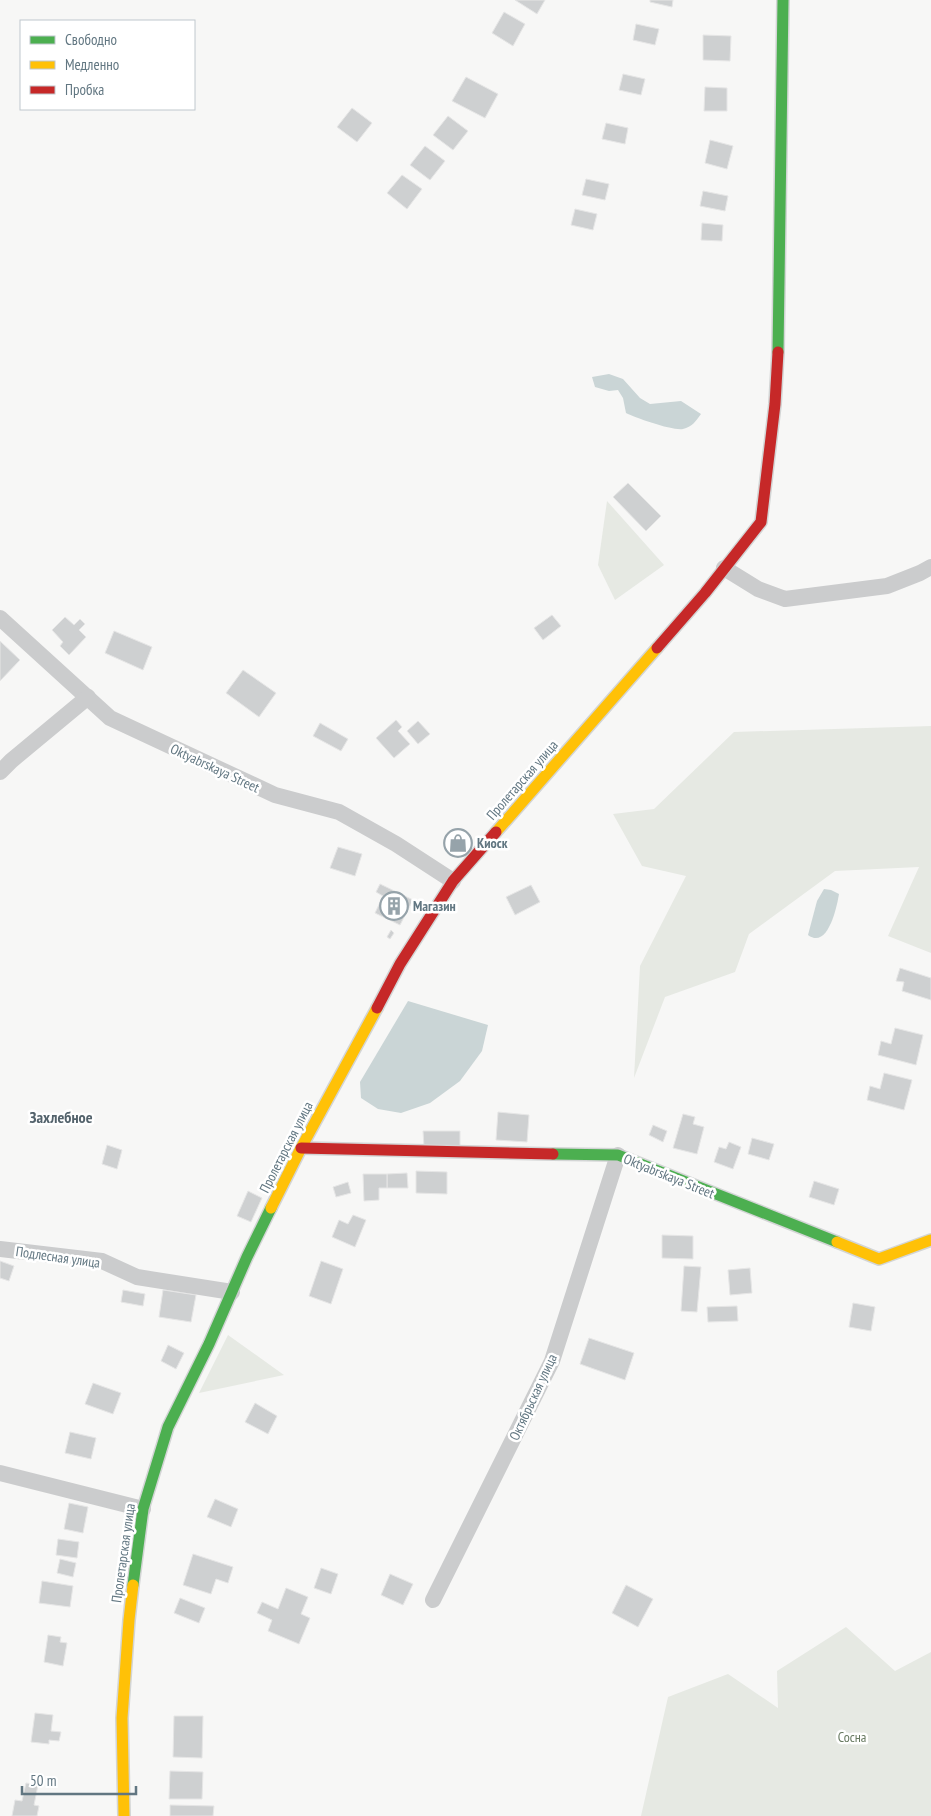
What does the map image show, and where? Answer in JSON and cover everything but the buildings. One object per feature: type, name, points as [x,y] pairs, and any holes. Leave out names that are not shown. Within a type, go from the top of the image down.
[{"type":"street","name":"Пролетарская улица","points":[[124,1816],[122,1718],[129,1620],[143,1509],[168,1427],[209,1344],[247,1257],[301,1148],[400,964],[453,882],[705,593],[761,522],[775,404],[778,356],[783,0]]},
{"type":"street","points":[[724,568],[758,589],[785,599],[887,586],[931,567]]},
{"type":"street","name":"Oktyabrskaya Street","points":[[0,618],[110,718],[275,795],[340,812],[396,844],[453,882]]},
{"type":"street","points":[[0,772],[88,697]]},
{"type":"street","name":"Oktyabrskaya Street","points":[[301,1148],[618,1155],[879,1259],[931,1240]]},
{"type":"street","name":"Октябрьская улица","points":[[433,1600],[552,1362],[618,1155]]},
{"type":"street","name":"Подлесная улица","points":[[0,1249],[102,1261],[137,1277],[232,1292]]},
{"type":"street","points":[[0,1473],[143,1509]]},
{"type":"green space","points":[[607,501],[664,565],[615,600],[598,565]]},
{"type":"green space","points":[[931,726],[931,953],[888,936],[919,867],[835,871],[749,934],[735,972],[665,997],[634,1078],[640,966],[686,876],[642,866],[613,814],[654,809],[734,732]]},
{"type":"green space","points":[[228,1335],[284,1375],[199,1393]]},
{"type":"green space","name":"Сосна","points":[[846,1627],[895,1671],[931,1652],[931,1816],[641,1816],[668,1697],[728,1674],[778,1708],[777,1671]]},
{"type":"shaded area","points":[[609,374],[623,379],[640,398],[650,404],[681,401],[701,414],[691,425],[678,429],[654,424],[626,413],[623,398],[618,390],[609,391],[595,387],[592,377]]},
{"type":"shaded area","points":[[824,889],[839,894],[830,925],[821,937],[815,938],[808,935],[817,901]]},
{"type":"shaded area","points":[[408,1001],[488,1025],[482,1051],[460,1081],[430,1103],[401,1113],[378,1109],[361,1098],[360,1082]]},
{"type":"traffic: fast","points":[[778,352],[783,0]]},
{"type":"traffic: fast","points":[[553,1154],[618,1155],[837,1242]]},
{"type":"traffic: fast","points":[[133,1585],[143,1509],[168,1427],[209,1344],[247,1257],[271,1208]]},
{"type":"traffic: slow","points":[[496,832],[657,648]]},
{"type":"traffic: slow","points":[[271,1208],[301,1148],[377,1008]]},
{"type":"traffic: slow","points":[[837,1242],[879,1259],[931,1240]]},
{"type":"traffic: slow","points":[[124,1816],[122,1718],[133,1585]]},
{"type":"traffic: jam","points":[[657,648],[705,593],[761,522],[775,404],[778,352]]},
{"type":"traffic: jam","points":[[377,1008],[400,964],[453,881],[496,832]]},
{"type":"traffic: jam","points":[[301,1148],[553,1154]]},
{"type":"place","name":"Киоск","points":[[458,843]]},
{"type":"place","name":"Магазин","points":[[394,906]]},
{"type":"district","name":"Захлебное","points":[[61,1117]]}]
